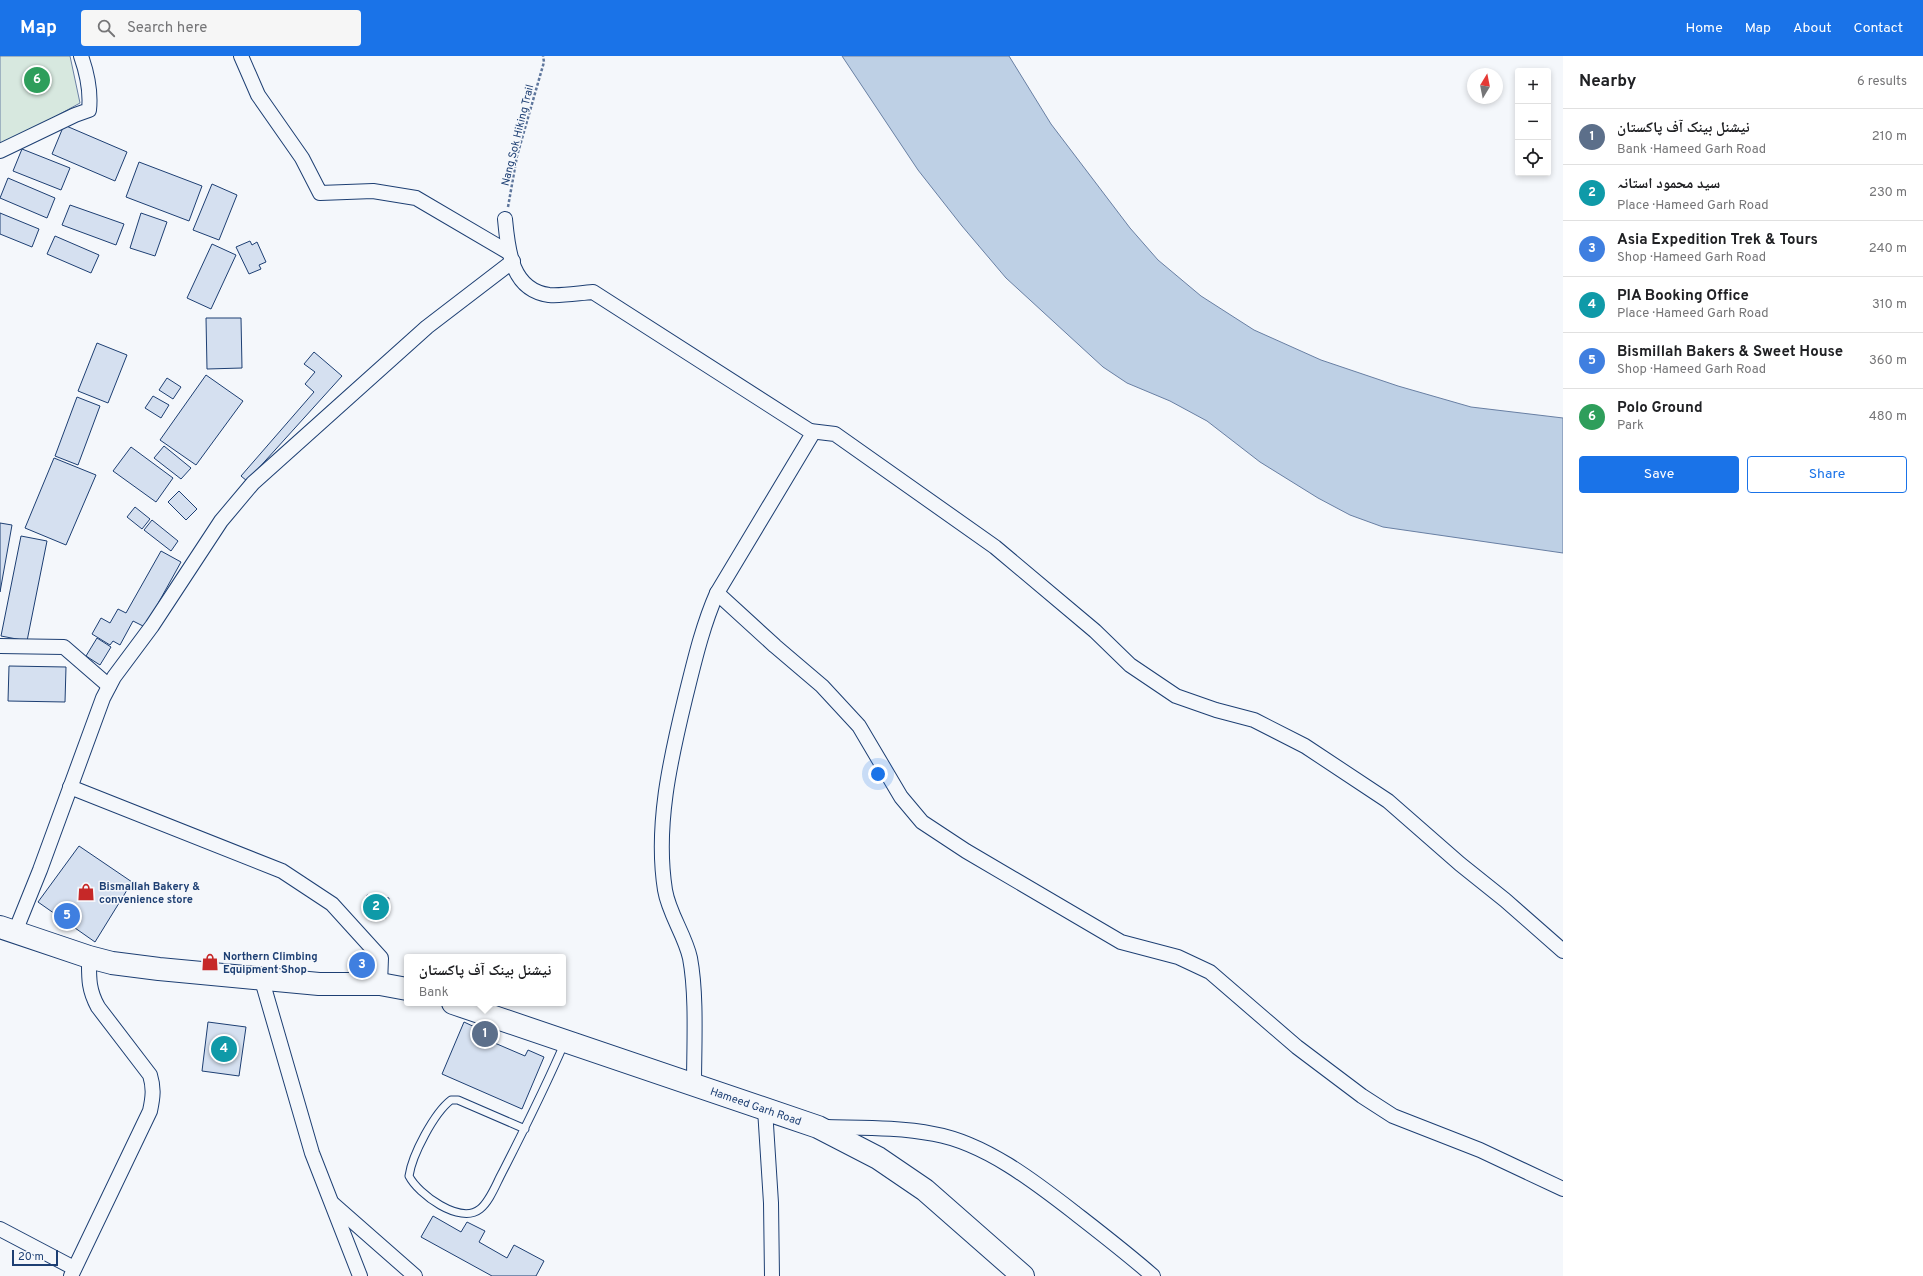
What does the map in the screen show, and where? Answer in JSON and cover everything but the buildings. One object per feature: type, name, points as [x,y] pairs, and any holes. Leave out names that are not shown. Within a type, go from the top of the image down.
[{"type":"highway","points":[[8,929],[89,957],[112,963],[159,969],[319,984],[380,984],[404,988]]},
{"type":"highway","name":"Hameed Garh Road","points":[[462,1006],[818,1128],[878,1158],[925,1190],[1023,1276]]},
{"type":"street","points":[[0,151],[75,115],[89,110],[90,100],[86,70],[81,56]]},
{"type":"street","points":[[241,56],[258,95],[302,158],[320,193],[373,191],[416,198],[511,256]]},
{"type":"street","points":[[506,219],[511,256],[519,279],[534,292],[550,295],[592,292],[810,431],[835,434],[995,547],[1095,631],[1130,665],[1176,696],[1260,724],[1305,746],[1388,802],[1460,864],[1505,900],[1563,951]]},
{"type":"street","points":[[8,929],[40,870],[103,698],[109,686],[156,619],[221,521],[253,483],[427,327],[511,256]]},
{"type":"street","points":[[694,1085],[692,983],[690,958],[665,890],[663,846],[665,794],[670,762],[698,644],[708,614],[717,593],[813,433],[810,431]]},
{"type":"street","points":[[717,593],[775,646],[822,686],[854,720],[901,797],[922,822],[966,851],[1121,942],[1178,957],[1210,972],[1297,1047],[1362,1096],[1393,1116],[1480,1150],[1563,1189]]},
{"type":"street","points":[[0,646],[64,647],[109,686]]},
{"type":"street","points":[[70,787],[282,871],[332,904],[381,958],[380,984]]},
{"type":"street","points":[[0,1229],[72,1272],[150,1111],[154,1086],[150,1075],[98,1007],[92,995],[89,982],[89,957]]},
{"type":"street","points":[[261,978],[312,1153],[360,1276]]},
{"type":"street","points":[[765,1110],[772,1276]]},
{"type":"street","points":[[818,1128],[887,1128],[934,1134],[973,1146],[1037,1184],[1154,1276]]},
{"type":"street","points":[[331,1202],[415,1276]]},
{"type":"lane","points":[[525,1129],[458,1100],[451,1100],[444,1105],[426,1135],[416,1155],[409,1176],[413,1184],[426,1196],[456,1212],[471,1213],[480,1209],[488,1198],[525,1129],[565,1041]]},
{"type":"path","name":"Nang Sok Hiking Trail","points":[[506,219],[517,156],[544,62],[543,56]]},
{"type":"shaded area","points":[[0,56],[70,56],[80,103],[0,147]]},
{"type":"water","points":[[842,56],[1009,56],[1051,124],[1130,228],[1158,260],[1201,296],[1254,330],[1321,360],[1398,386],[1471,407],[1563,418],[1563,553],[1383,527],[1350,515],[1318,498],[1260,462],[1207,421],[1170,401],[1127,383],[1103,367],[1006,278],[962,226],[918,170]]},
{"type":"place","name":"Polo Ground","points":[[37,80]]},
{"type":"place","name":"Bismallah Bakery & convenience store","points":[[86,892]]},
{"type":"place","name":"سید محمود استانہ","points":[[376,907]]},
{"type":"place","name":"Bismillah Bakers & Sweet House","points":[[67,916]]},
{"type":"place","name":"Northern Climbing Equipment Shop","points":[[210,962]]},
{"type":"place","name":"Asia Expedition Trek & Tours","points":[[362,965]]},
{"type":"place","name":"نیشنل بینک آف پاکستان","points":[[485,1034]]},
{"type":"place","name":"PIA Booking Office","points":[[224,1049]]}]
